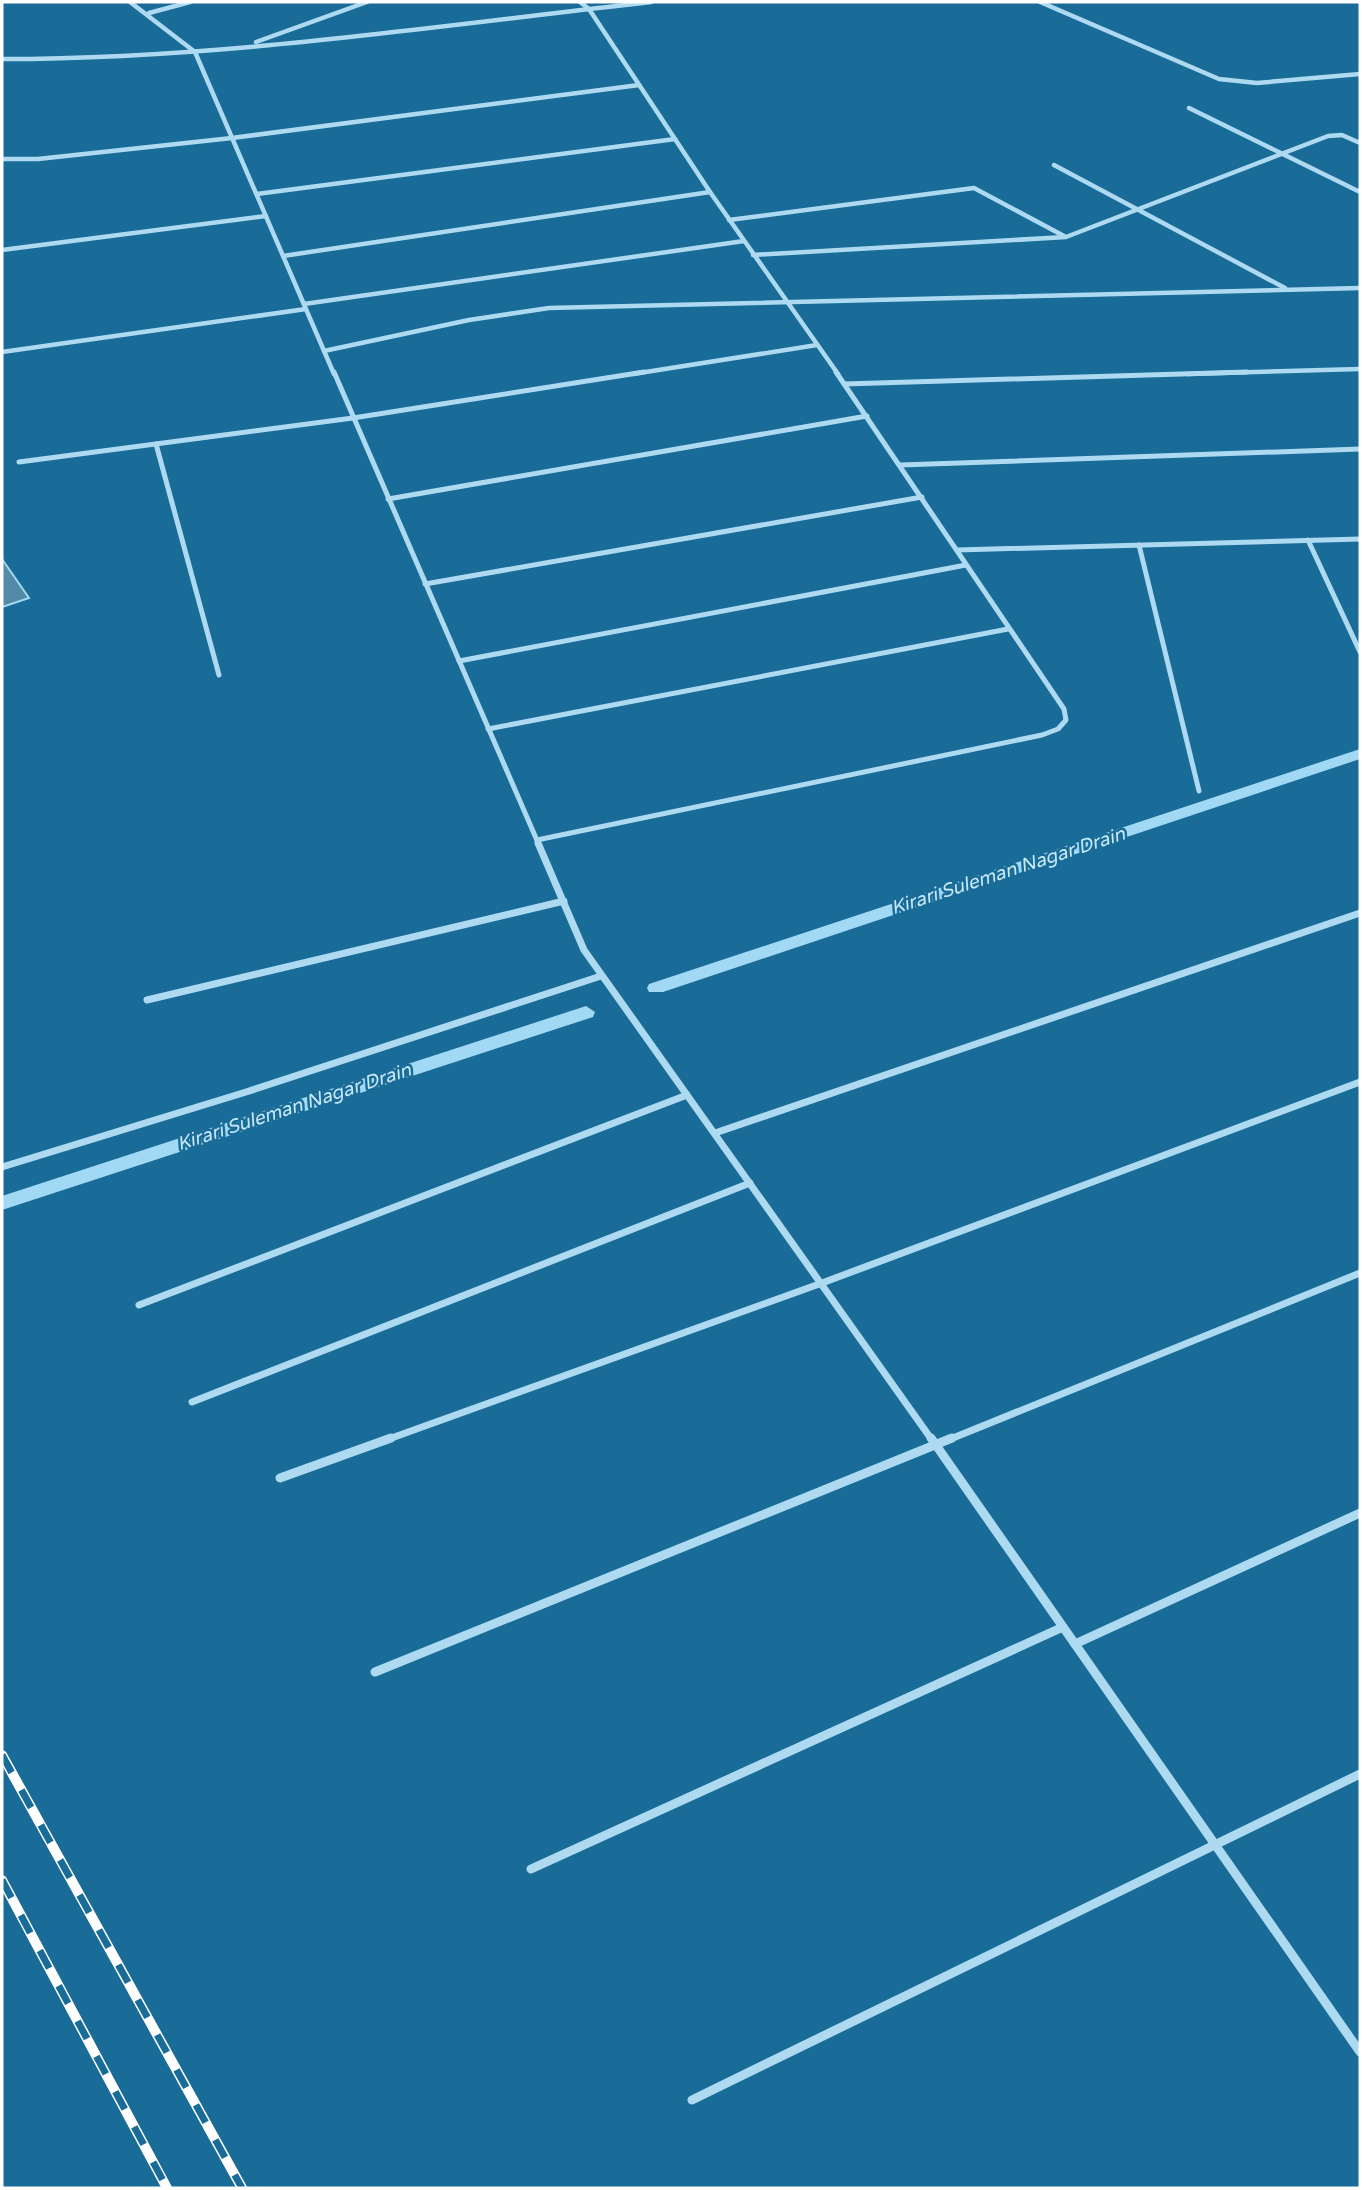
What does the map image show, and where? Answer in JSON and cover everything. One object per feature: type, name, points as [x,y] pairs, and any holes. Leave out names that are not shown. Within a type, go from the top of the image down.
[{"type":"street","points":[[131,2],[149,13],[195,52],[584,950],[937,1446],[1360,2052]]},
{"type":"street","points":[[149,13],[190,2]]},
{"type":"street","points":[[246,46],[367,2]]},
{"type":"street","points":[[537,840],[1058,729],[1066,720],[1064,709],[900,464],[729,220],[589,9],[580,2]]},
{"type":"street","points":[[2,59],[99,60],[195,52],[651,2]]},
{"type":"street","points":[[1040,2],[1219,79],[1257,83],[1360,74]]},
{"type":"street","points":[[2,159],[38,159],[232,138],[639,85]]},
{"type":"street","points":[[1189,108],[1360,192]]},
{"type":"street","points":[[754,255],[1066,237],[1334,134],[1360,143]]},
{"type":"street","points":[[257,194],[675,139]]},
{"type":"street","points":[[1054,165],[1287,290]]},
{"type":"street","points":[[729,220],[974,188],[1066,237]]},
{"type":"street","points":[[283,256],[710,192]]},
{"type":"street","points":[[2,250],[266,216]]},
{"type":"street","points":[[2,352],[744,241]]},
{"type":"street","points":[[324,351],[469,320],[549,308],[1360,288]]},
{"type":"street","points":[[19,462],[353,418],[817,345]]},
{"type":"street","points":[[844,384],[1360,369]]},
{"type":"street","points":[[388,499],[867,416]]},
{"type":"street","points":[[156,444],[219,675]]},
{"type":"street","points":[[900,464],[1360,449]]},
{"type":"street","points":[[425,584],[922,497]]},
{"type":"street","points":[[957,550],[1360,539]]},
{"type":"street","points":[[1308,540],[1360,652]]},
{"type":"street","points":[[1139,545],[1199,791]]},
{"type":"street","points":[[459,661],[966,565]]},
{"type":"street","points":[[488,729],[1008,629]]},
{"type":"street","points":[[147,1000],[564,901]]},
{"type":"street","points":[[715,1133],[1360,913]]},
{"type":"street","points":[[2,1167],[246,1092],[601,976]]},
{"type":"street","points":[[280,1478],[822,1283],[1360,1082]]},
{"type":"street","points":[[139,1305],[687,1095]]},
{"type":"street","points":[[192,1402],[751,1184]]},
{"type":"street","points":[[375,1672],[1360,1273]]},
{"type":"street","points":[[1075,1644],[1360,1513]]},
{"type":"street","points":[[531,1869],[1063,1627]]},
{"type":"street","points":[[692,2100],[1360,1774]]},
{"type":"water","points":[[2,559],[29,598],[2,607]]},
{"type":"waterway","name":"Kirari Suleman Nagar Drain","points":[[656,988],[1360,754]]},
{"type":"waterway","name":"Kirari Suleman Nagar Drain","points":[[2,1203],[586,1012]]},
{"type":"railway","points":[[2,1755],[242,2188]]},
{"type":"railway","points":[[2,1880],[167,2188]]}]
